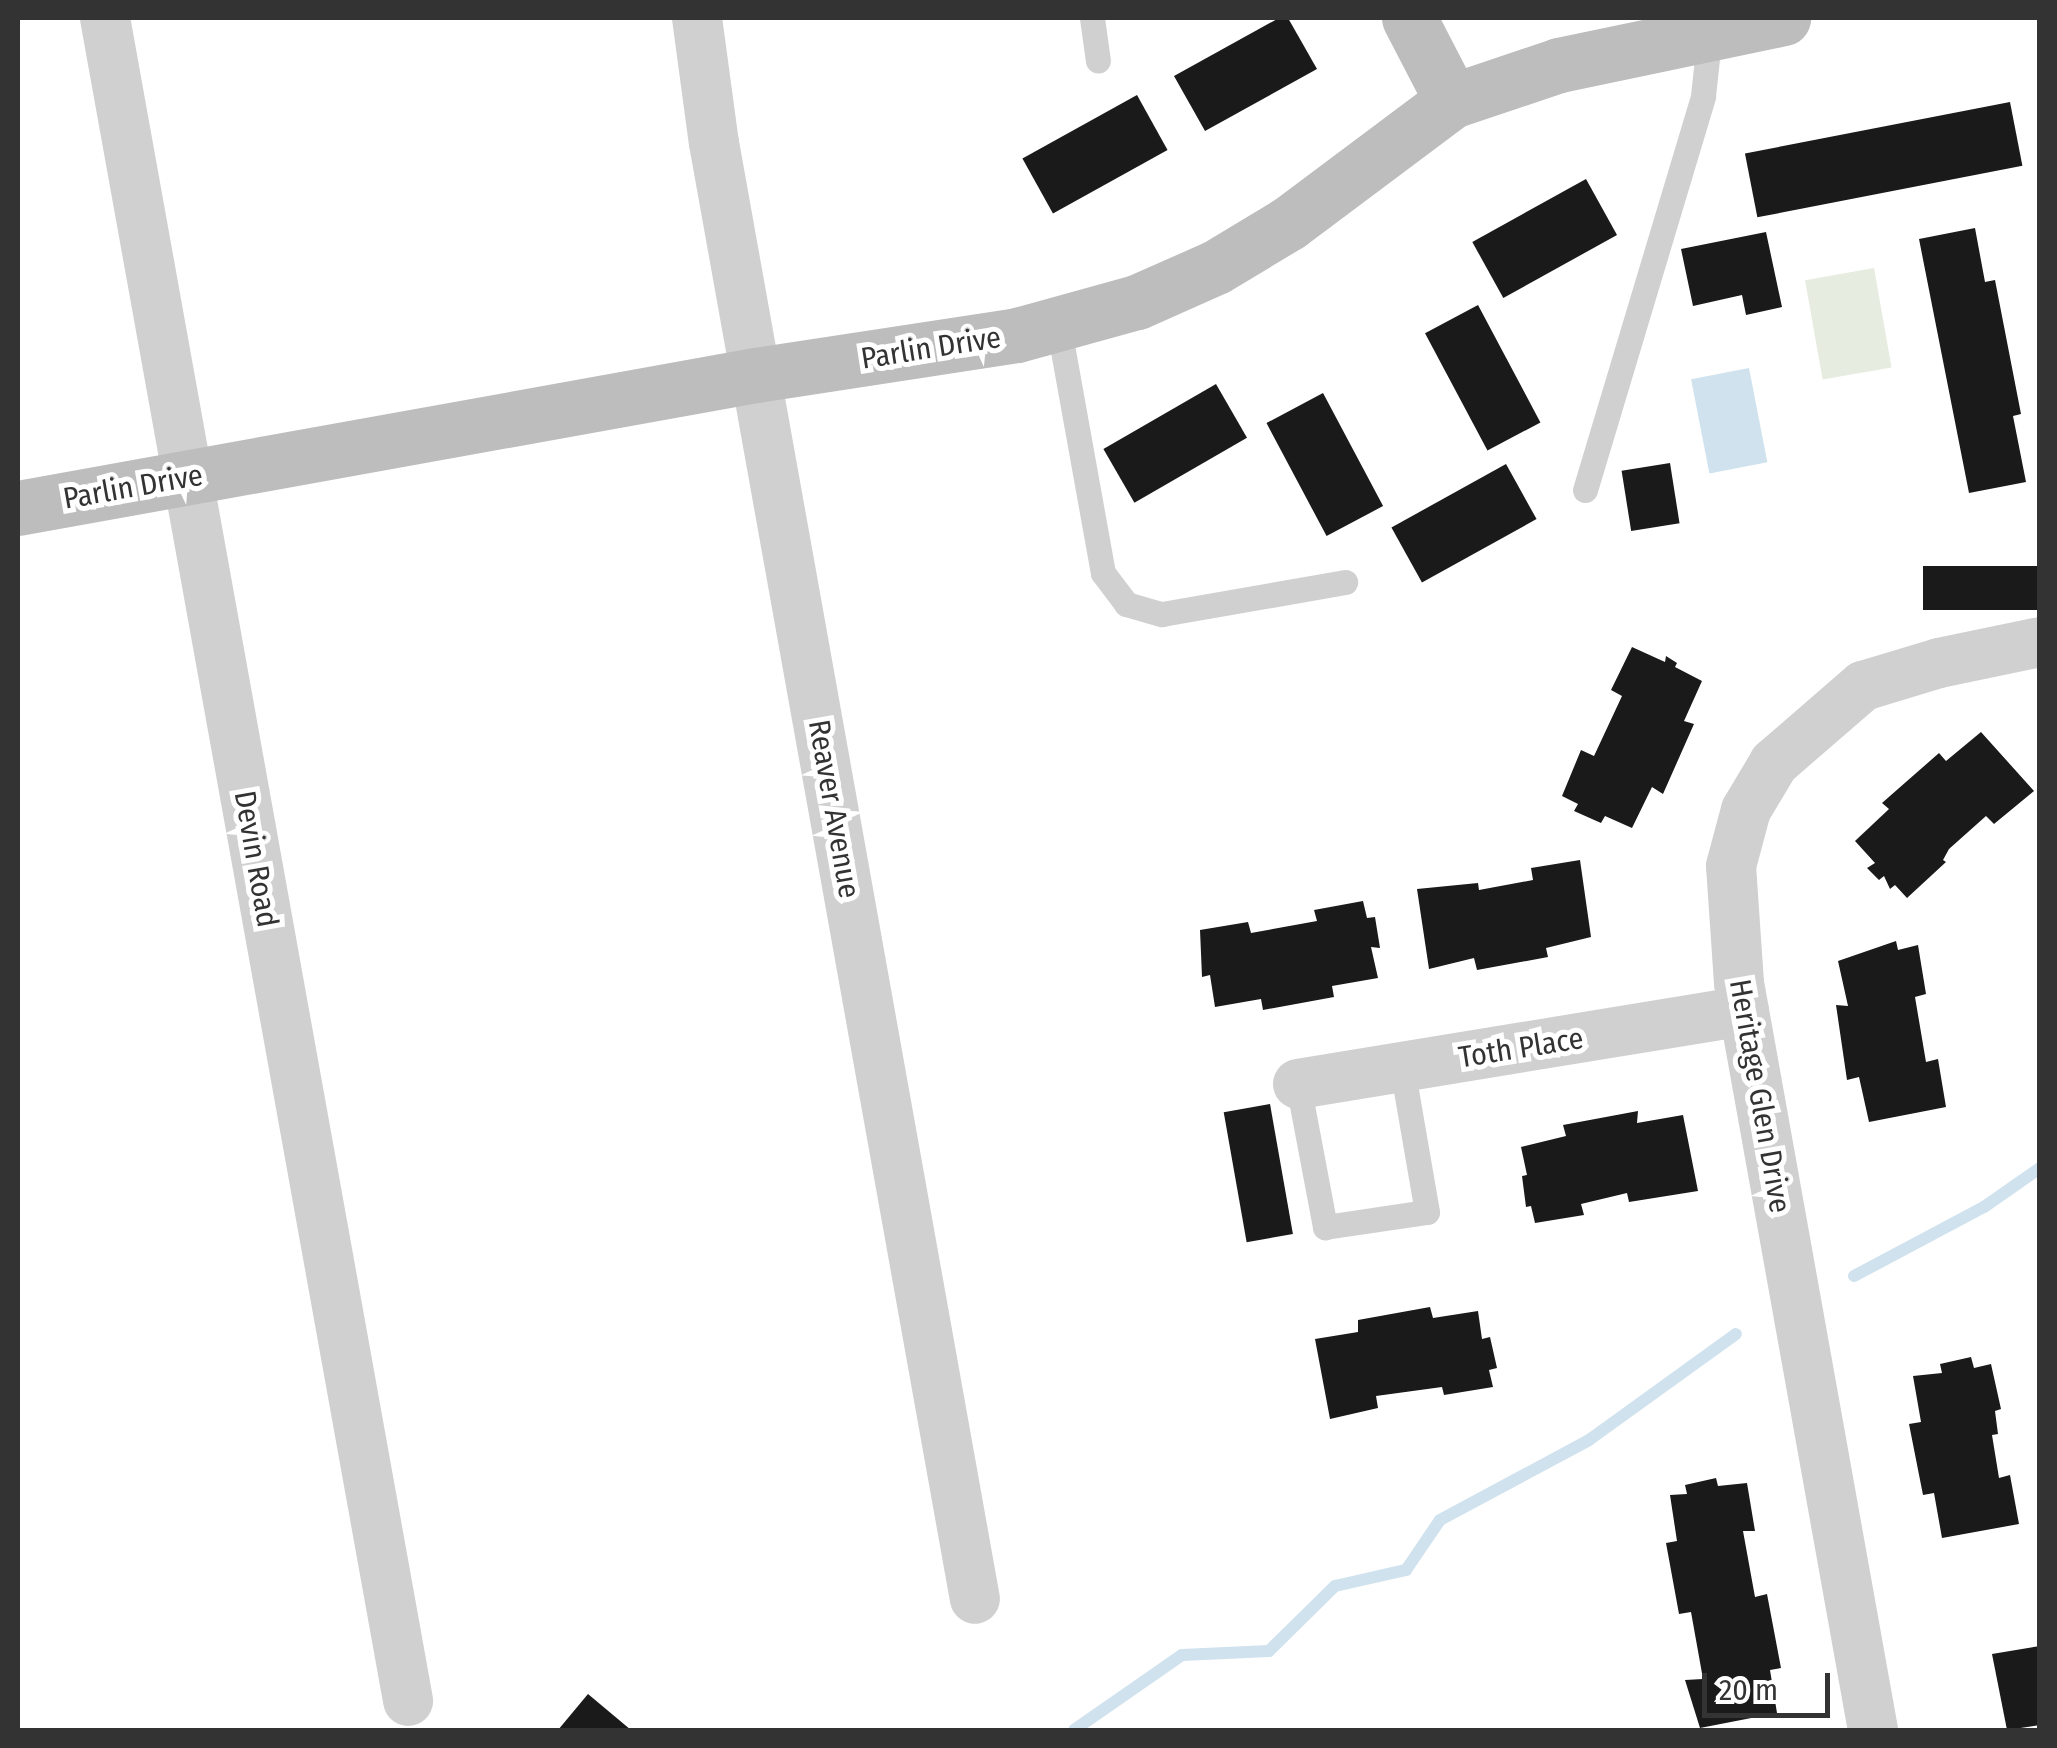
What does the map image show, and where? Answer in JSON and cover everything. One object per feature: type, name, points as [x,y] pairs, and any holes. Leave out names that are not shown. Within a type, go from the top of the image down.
[{"type":"street","name":"Devin Road","points":[[105,18],[408,1701]]},
{"type":"street","name":"Reaver Avenue","points":[[697,18],[714,143],[975,1599]]},
{"type":"street","points":[[1409,18],[1452,102]]},
{"type":"street","name":"Parlin Drive","points":[[18,508],[756,375],[1017,335],[1058,324],[1137,302],[1216,267],[1289,223],[1452,102],[1559,64],[1783,18]]},
{"type":"street","name":"Heritage Glen Drive","points":[[1874,1730],[1744,1011],[1731,866],[1746,810],[1774,763],[1863,686],[1938,662],[2040,642]]},
{"type":"street","name":"Toth Place","points":[[1298,1084],[1744,1011]]},
{"type":"lane","points":[[1092,18],[1098,62]]},
{"type":"lane","points":[[1585,490],[1703,96],[1710,31]]},
{"type":"lane","points":[[1058,324],[1103,573],[1126,604],[1162,614],[1345,582]]},
{"type":"lane","points":[[1298,1084],[1325,1227],[1428,1212],[1402,1068]]},
{"type":"shaded area","points":[[1874,268],[1892,367],[1823,380],[1805,280]]},
{"type":"water","points":[[1749,368],[1767,462],[1709,473],[1691,379]]},
{"type":"building","points":[[1279,18],[1288,18],[1317,69],[1205,131],[1174,76]]},
{"type":"building","points":[[1137,95],[1168,150],[1053,214],[1022,159]]},
{"type":"building","points":[[2010,102],[2022,166],[1757,217],[1745,154]]},
{"type":"building","points":[[1586,179],[1617,235],[1503,298],[1472,242]]},
{"type":"building","points":[[1975,228],[1985,282],[1995,280],[2021,414],[2013,416],[2026,482],[1969,493],[1919,239]]},
{"type":"building","points":[[1766,232],[1782,307],[1746,315],[1742,295],[1693,306],[1681,249]]},
{"type":"building","points":[[1478,305],[1540,422],[1487,451],[1425,333]]},
{"type":"building","points":[[1216,384],[1247,438],[1134,503],[1103,449]]},
{"type":"building","points":[[1323,393],[1383,506],[1327,536],[1266,423]]},
{"type":"building","points":[[1670,463],[1680,523],[1631,531],[1622,471]]},
{"type":"building","points":[[1506,464],[1537,519],[1422,583],[1391,528]]},
{"type":"building","points":[[1923,566],[2040,566],[2040,610],[1923,610]]},
{"type":"building","points":[[1632,647],[1665,662],[1666,656],[1677,663],[1675,667],[1702,681],[1684,721],[1694,724],[1663,794],[1652,787],[1632,828],[1605,816],[1601,823],[1574,811],[1578,804],[1562,796],[1581,750],[1594,756],[1622,696],[1611,690]]},
{"type":"building","points":[[1981,732],[2034,791],[1994,824],[1986,816],[1949,849],[1943,860],[1946,862],[1907,898],[1895,885],[1890,889],[1884,876],[1879,880],[1867,868],[1875,863],[1855,841],[1889,809],[1882,803],[1939,753],[1946,761]]},
{"type":"building","points":[[1580,860],[1591,937],[1546,948],[1548,957],[1477,970],[1474,958],[1429,969],[1417,889],[1478,883],[1479,890],[1533,880],[1531,868]]},
{"type":"building","points":[[1363,901],[1367,918],[1375,917],[1380,948],[1371,947],[1378,978],[1332,986],[1334,997],[1263,1010],[1261,999],[1215,1007],[1210,975],[1202,977],[1200,930],[1248,922],[1251,933],[1317,921],[1314,910]]},
{"type":"building","points":[[1896,941],[1898,950],[1918,945],[1926,994],[1915,997],[1926,1062],[1938,1059],[1946,1107],[1869,1122],[1859,1077],[1847,1080],[1836,1005],[1848,1006],[1838,961]]},
{"type":"building","points":[[1270,1104],[1293,1234],[1247,1242],[1224,1112]]},
{"type":"building","points":[[1638,1111],[1637,1123],[1683,1115],[1698,1191],[1629,1202],[1627,1193],[1581,1204],[1584,1215],[1535,1223],[1531,1206],[1526,1207],[1522,1176],[1527,1175],[1521,1147],[1566,1136],[1563,1125]]},
{"type":"building","points":[[1430,1307],[1433,1318],[1478,1311],[1482,1339],[1490,1337],[1497,1368],[1489,1370],[1493,1387],[1444,1395],[1442,1387],[1376,1396],[1378,1408],[1330,1419],[1315,1339],[1358,1332],[1358,1320]]},
{"type":"building","points":[[1971,1357],[1974,1368],[1991,1364],[2001,1409],[1995,1411],[1998,1434],[1992,1435],[1999,1478],[2010,1475],[2019,1524],[1942,1538],[1934,1493],[1923,1495],[1909,1424],[1921,1422],[1913,1376],[1942,1373],[1940,1364]]},
{"type":"building","points":[[1716,1478],[1718,1486],[1747,1483],[1755,1531],[1743,1531],[1755,1597],[1767,1594],[1781,1668],[1770,1670],[1777,1713],[1700,1728],[1685,1680],[1703,1679],[1691,1612],[1679,1614],[1666,1543],[1677,1541],[1670,1495],[1687,1494],[1685,1485]]},
{"type":"building","points":[[2040,1646],[2040,1725],[2007,1730],[1992,1654]]},
{"type":"building","points":[[588,1694],[631,1730],[558,1730]]},
{"type":"waterway","points":[[1854,1276],[1984,1207],[2040,1168]]},
{"type":"waterway","points":[[1074,1730],[1182,1655],[1269,1651],[1335,1586],[1406,1570],[1440,1520],[1589,1440],[1736,1334]]}]
